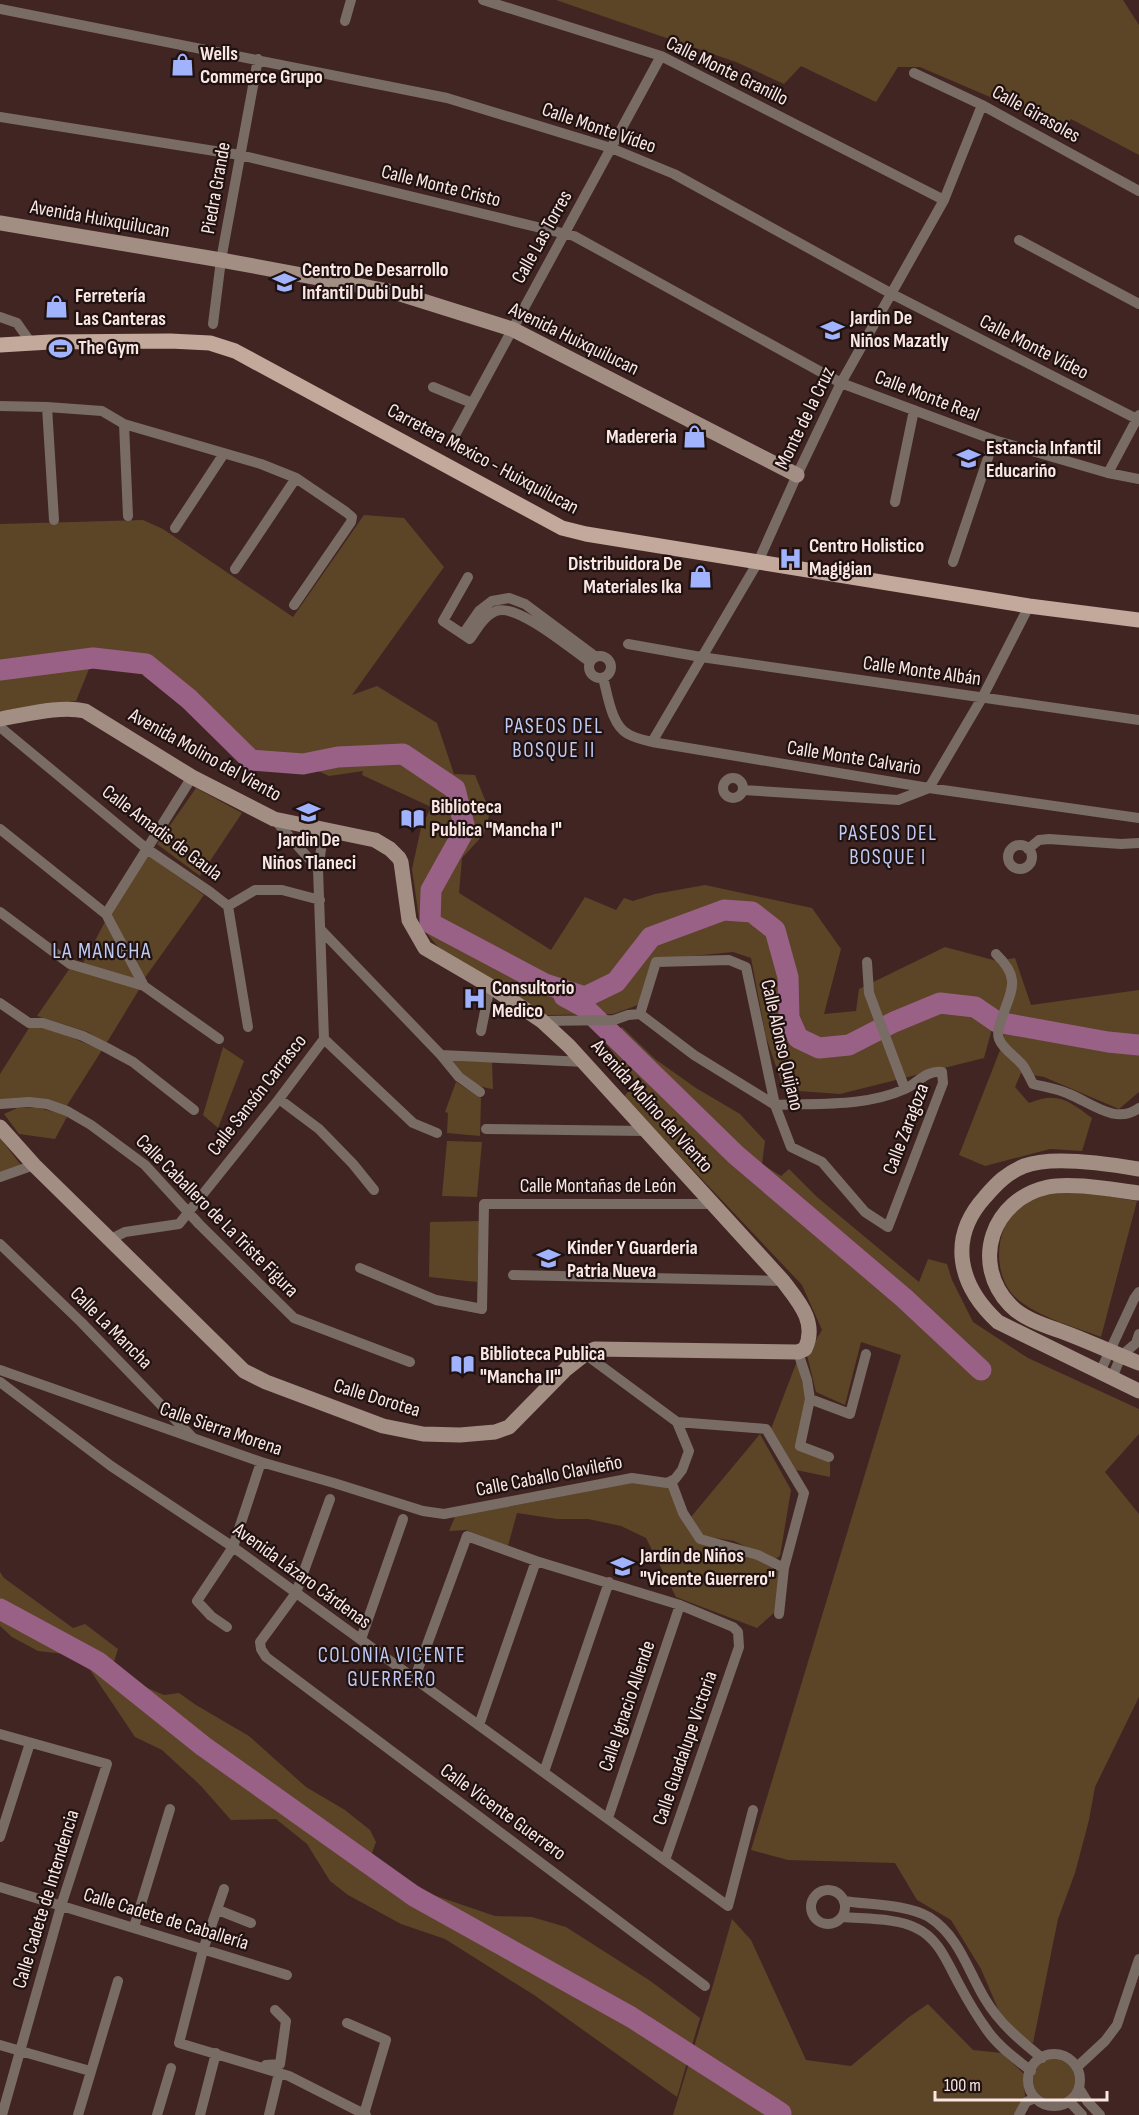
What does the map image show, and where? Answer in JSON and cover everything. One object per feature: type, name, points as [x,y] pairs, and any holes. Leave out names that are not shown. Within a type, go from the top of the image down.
[{"type":"main road","name":"Carretera Mexico - Huixquilucan","points":[[0,345],[170,341],[210,343],[245,357],[562,528],[586,534],[1029,606],[1139,620]]},
{"type":"street","points":[[345,21],[351,0]]},
{"type":"street","name":"Calle Monte Granillo","points":[[483,0],[661,56],[944,200]]},
{"type":"street","name":"Calle Monte Vídeo","points":[[0,9],[447,98],[611,148],[674,174],[892,294],[1138,418]]},
{"type":"street","name":"Calle Las Torres","points":[[455,435],[661,56]]},
{"type":"street","name":"Piedra Grande","points":[[213,324],[221,260],[258,59]]},
{"type":"street","name":"Calle Girasoles","points":[[914,73],[982,105],[1139,191]]},
{"type":"street","name":"Monte de la Cruz","points":[[652,742],[758,562],[841,383],[944,200],[982,105]]},
{"type":"street","name":"Calle Monte Cristo","points":[[0,117],[240,155],[574,236],[841,383]]},
{"type":"street","name":"Avenida Huixquilucan","points":[[0,223],[394,292],[512,329],[797,475]]},
{"type":"street","points":[[1019,240],[1139,304]]},
{"type":"street","points":[[0,317],[17,323],[31,343]]},
{"type":"street","name":"Calle Monte Real","points":[[841,383],[994,440],[1108,473],[1139,479]]},
{"type":"street","points":[[433,387],[472,403]]},
{"type":"street","points":[[0,406],[102,411],[124,424],[223,455],[261,464],[296,478],[352,517],[351,522],[294,604]]},
{"type":"street","points":[[47,407],[54,520]]},
{"type":"street","points":[[895,502],[914,410]]},
{"type":"street","points":[[1108,473],[1138,418]]},
{"type":"street","points":[[124,424],[129,516]]},
{"type":"street","points":[[953,562],[994,440]]},
{"type":"street","points":[[175,528],[223,455]]},
{"type":"street","points":[[235,569],[296,478]]},
{"type":"street","points":[[468,577],[443,621],[463,634],[479,611],[492,601],[508,598],[525,604],[593,659]]},
{"type":"street","points":[[743,790],[898,800],[929,788],[982,698],[1029,606]]},
{"type":"street","name":"Calle Monte Albán","points":[[628,644],[701,657],[1139,720]]},
{"type":"street","name":"Calle Monte Calvario","points":[[605,657],[610,664],[609,672],[603,678],[599,679],[589,671],[593,659],[605,657]]},
{"type":"street","name":"Calle Monte Calvario","points":[[603,678],[615,718],[623,730],[629,735],[652,742],[929,788],[1139,818]]},
{"type":"street","name":"Avenida Molino del Viento","points":[[0,718],[60,710],[85,711],[192,777],[274,819],[375,840],[390,849],[399,858],[409,920],[425,948],[490,986],[542,1022],[584,1062],[783,1281],[804,1308],[810,1335],[805,1348],[798,1352]]},
{"type":"street","name":"Calle Amadis de Gaula","points":[[0,727],[147,849],[210,891],[228,906],[255,890],[282,891],[320,900]]},
{"type":"street","points":[[106,914],[192,777]]},
{"type":"street","points":[[274,819],[318,869]]},
{"type":"street","points":[[0,829],[106,914],[144,986]]},
{"type":"street","name":"Calle Sansón Carrasco","points":[[111,1239],[125,1232],[179,1224],[324,1039],[318,869],[324,830]]},
{"type":"street","points":[[1028,849],[1039,840],[1049,838],[1121,844],[1139,843]]},
{"type":"street","points":[[228,906],[248,1027]]},
{"type":"street","points":[[0,912],[70,964],[144,986],[219,1039]]},
{"type":"street","points":[[321,930],[441,1055],[459,1077],[480,1092]]},
{"type":"street","points":[[996,954],[1007,964],[1012,974],[1011,995],[998,1031],[999,1041],[1024,1066],[1033,1084],[1068,1093],[1112,1114],[1132,1113],[1139,1108]]},
{"type":"street","name":"Calle Alonso Quijano","points":[[640,1014],[656,962],[729,960],[746,967],[775,1105],[791,1147],[822,1162],[865,1212],[888,1227]]},
{"type":"street","points":[[867,962],[869,993],[905,1089]]},
{"type":"street","points":[[480,1031],[490,986]]},
{"type":"street","points":[[0,1003],[29,1023],[43,1023],[83,1036],[125,1057],[194,1110]]},
{"type":"street","points":[[542,1022],[614,1020],[640,1014],[694,1055],[775,1105]]},
{"type":"street","points":[[324,1039],[413,1123],[437,1134]]},
{"type":"street","points":[[441,1055],[584,1062]]},
{"type":"street","name":"Calle Zaragoza","points":[[775,1105],[861,1102],[905,1089],[930,1073],[942,1072],[944,1083],[888,1227]]},
{"type":"street","points":[[279,1099],[319,1129],[374,1190]]},
{"type":"street","name":"Calle Caballero de La Triste Figura","points":[[0,1104],[29,1102],[47,1104],[91,1125],[145,1165],[294,1318],[410,1362]]},
{"type":"street","name":"Calle Dorotea","points":[[0,1127],[34,1165],[244,1371],[266,1382],[383,1426],[423,1434],[460,1435],[495,1432],[509,1427],[566,1369],[585,1354]]},
{"type":"street","points":[[486,1129],[646,1131]]},
{"type":"street","points":[[1139,1169],[1113,1164],[1063,1161],[1026,1165],[1002,1177],[981,1201],[967,1221],[962,1244],[963,1269],[972,1290],[987,1311],[999,1322],[1139,1391]]},
{"type":"street","points":[[0,1177],[34,1165]]},
{"type":"street","points":[[1139,1193],[1091,1187],[1048,1187],[1026,1196],[1008,1209],[996,1224],[990,1241],[990,1262],[998,1288],[1011,1306],[1031,1319],[1139,1363]]},
{"type":"street","name":"Calle Montañas de León","points":[[360,1268],[436,1300],[482,1309],[484,1204],[712,1203]]},
{"type":"street","name":"Calle La Mancha","points":[[0,1244],[81,1322],[194,1440]]},
{"type":"street","points":[[513,1275],[783,1281]]},
{"type":"street","points":[[1106,1375],[1137,1298]]},
{"type":"street","points":[[1116,1353],[1136,1343],[1139,1334]]},
{"type":"street","points":[[784,1568],[758,1555],[700,1539],[684,1513],[671,1481],[682,1470],[689,1451],[677,1422],[585,1354],[595,1349],[798,1352],[807,1380],[810,1400],[800,1446],[829,1457]]},
{"type":"street","points":[[810,1400],[850,1414],[866,1354]]},
{"type":"street","name":"Calle Sierra Morena","points":[[0,1370],[194,1440],[433,1514]]},
{"type":"street","name":"Avenida Lázaro Cárdenas","points":[[0,1382],[111,1466],[233,1547],[728,1906],[753,1810]]},
{"type":"street","points":[[23,1399],[36,1382]]},
{"type":"street","points":[[677,1422],[766,1430],[804,1493],[784,1568],[779,1614]]},
{"type":"street","points":[[226,1628],[197,1601],[233,1547],[261,1462]]},
{"type":"street","name":"Calle Caballo Clavileño","points":[[433,1514],[444,1514],[632,1478],[663,1483],[671,1481]]},
{"type":"street","points":[[296,1593],[330,1499]]},
{"type":"street","points":[[361,1639],[403,1519]]},
{"type":"street","points":[[414,1680],[467,1536],[536,1561],[680,1605]]},
{"type":"street","points":[[479,1725],[536,1561]]},
{"type":"street","points":[[544,1772],[609,1582]]},
{"type":"street","name":"Calle Vicente Guerrero","points":[[296,1593],[260,1642],[266,1657],[442,1790],[504,1833],[705,1986]]},
{"type":"street","name":"Calle Guadalupe Victoria","points":[[665,1860],[739,1647],[738,1632],[733,1627],[680,1605]]},
{"type":"street","name":"Calle Ignacio Allende","points":[[608,1818],[680,1605]]},
{"type":"street","points":[[0,1734],[30,1743],[0,1838]]},
{"type":"street","name":"Calle Cadete de Intendencia","points":[[2,2115],[61,1906],[107,1764],[30,1743]]},
{"type":"street","points":[[134,1927],[170,1809]]},
{"type":"street","name":"Calle Cadete de Caballería","points":[[0,1887],[287,1975]]},
{"type":"street","points":[[224,1889],[203,1950],[179,2043],[297,2079],[365,2114],[386,2040],[347,2023]]},
{"type":"street","points":[[826,1890],[837,1892],[844,1901],[843,1917],[834,1924],[822,1924],[813,1917],[811,1905],[816,1895],[826,1890]]},
{"type":"street","points":[[844,1901],[907,1908],[928,1917],[941,1926],[959,1948],[976,1983],[998,2018],[1016,2037],[1042,2058]]},
{"type":"street","points":[[218,1910],[252,1923]]},
{"type":"street","points":[[843,1917],[902,1923],[915,1927],[929,1936],[939,1947],[961,1989],[989,2033],[1004,2049],[1031,2071]]},
{"type":"street","points":[[1077,2067],[1105,2041],[1117,2025],[1139,1959]]},
{"type":"street","points":[[78,2115],[118,1981]]},
{"type":"street","points":[[265,2069],[266,2065],[280,2064],[286,2021],[275,2010]]},
{"type":"street","points":[[0,2045],[90,2071]]},
{"type":"street","points":[[200,2115],[216,2053]]},
{"type":"street","points":[[1040,2115],[1048,2108],[1067,2102],[1079,2088],[1080,2080],[1077,2067],[1065,2056],[1050,2055],[1042,2058],[1031,2071],[1030,2090],[1035,2098],[1049,2106],[1067,2102]]},
{"type":"street","points":[[157,2115],[171,2068]]},
{"type":"street","points":[[269,2115],[279,2073]]},
{"type":"street","points":[[1079,2088],[1100,2115]]},
{"type":"street","points":[[1019,2115],[1026,2102],[1035,2098]]},
{"type":"street","points":[[1067,2102],[1082,2115]]},
{"type":"shaded area","points":[[556,0],[1123,0],[1139,25],[1139,155],[1071,119],[1065,129],[920,67],[898,67],[876,102],[801,66],[784,84],[736,62]]},
{"type":"shaded area","points":[[364,515],[404,518],[444,567],[352,695],[377,686],[437,723],[454,774],[475,775],[490,812],[484,834],[462,858],[459,893],[551,950],[585,897],[616,910],[624,898],[633,901],[655,894],[705,885],[812,908],[841,949],[824,1014],[856,1011],[859,989],[945,947],[997,961],[1015,958],[1031,1005],[1139,990],[1139,1092],[1119,1109],[1044,1077],[1021,1073],[1015,1087],[1029,1103],[1056,1098],[1070,1103],[1092,1118],[1082,1151],[1050,1149],[985,1166],[959,1155],[1004,1040],[1004,1034],[993,1025],[984,1058],[840,1094],[784,1090],[766,1037],[751,958],[733,952],[653,960],[638,1005],[613,1014],[546,1015],[438,947],[420,925],[412,869],[421,828],[431,807],[362,775],[363,771],[329,776],[303,764],[251,760],[189,699],[146,664],[93,659],[76,701],[0,711],[0,524],[143,520],[163,529],[293,617]]},
{"type":"shaded area","points":[[196,788],[242,813],[200,876],[157,844]]},
{"type":"shaded area","points":[[148,855],[204,895],[144,979],[111,914]]},
{"type":"shaded area","points":[[106,920],[137,981],[81,967]]},
{"type":"shaded area","points":[[70,968],[140,988],[106,1044],[88,1032],[37,1016]]},
{"type":"shaded area","points":[[43,1026],[102,1050],[66,1107],[0,1099],[0,1074],[29,1028]]},
{"type":"shaded area","points":[[622,1027],[655,1059],[696,1088],[740,1114],[765,1141],[762,1164],[781,1176],[789,1169],[817,1197],[919,1282],[928,1259],[947,1264],[952,1280],[973,1322],[1028,1358],[1139,1409],[1139,1434],[1105,1472],[1139,1514],[1139,1697],[1095,1787],[1075,1873],[1058,1919],[1033,2043],[1024,2039],[999,2011],[981,1969],[951,1920],[917,1900],[895,1863],[788,1860],[751,1850],[901,1355],[861,1342],[845,1405],[816,1392],[807,1355],[822,1330],[802,1285],[624,1097],[635,1082],[604,1041]]},
{"type":"shaded area","points":[[223,1047],[244,1061],[218,1128],[203,1115]]},
{"type":"shaded area","points":[[450,1059],[492,1062],[493,1089],[479,1086],[468,1079]]},
{"type":"shaded area","points":[[456,1082],[481,1098],[480,1136],[447,1133],[448,1113],[445,1112]]},
{"type":"shaded area","points":[[17,1108],[38,1108],[68,1115],[55,1139],[19,1134],[4,1114]]},
{"type":"shaded area","points":[[0,1138],[21,1165],[0,1172]]},
{"type":"shaded area","points":[[447,1141],[482,1142],[477,1197],[442,1196]]},
{"type":"shaded area","points":[[1050,1193],[1090,1193],[1137,1201],[1101,1337],[1030,1308],[1013,1295],[1002,1275],[999,1252],[1004,1229],[1009,1219],[1028,1202]]},
{"type":"shaded area","points":[[480,1221],[477,1282],[429,1277],[430,1222]]},
{"type":"shaded area","points":[[797,1361],[806,1399],[798,1447],[830,1462],[830,1477],[796,1470],[771,1429]]},
{"type":"shaded area","points":[[760,1434],[791,1490],[780,1556],[774,1560],[734,1541],[703,1536],[691,1517]]},
{"type":"shaded area","points":[[636,1482],[669,1486],[696,1541],[762,1560],[780,1570],[775,1612],[757,1628],[676,1597],[646,1538],[621,1526],[588,1519],[557,1519],[517,1513],[508,1546],[466,1530],[449,1531],[455,1517]]},
{"type":"shaded area","points":[[0,1572],[4,1578],[73,1628],[85,1624],[118,1649],[113,1665],[126,1679],[164,1695],[179,1693],[249,1736],[306,1787],[345,1810],[370,1830],[376,1842],[372,1853],[410,1887],[495,1916],[532,1917],[566,1927],[649,1980],[700,2018],[677,2097],[534,1995],[445,1939],[401,1924],[348,1895],[330,1881],[307,1844],[276,1819],[231,1820],[200,1785],[162,1750],[135,1737],[86,1664],[65,1654],[38,1651],[12,1637],[0,1626]]},
{"type":"shaded area","points":[[732,1919],[751,1940],[806,2060],[851,2066],[928,2004],[973,2050],[1002,2053],[1024,2074],[1025,2098],[1016,2115],[673,2115]]},
{"type":"shaded area","points":[[1054,2059],[1062,2060],[1069,2065],[1074,2072],[1074,2088],[1069,2095],[1062,2100],[1054,2101],[1046,2100],[1039,2095],[1034,2088],[1033,2080],[1034,2072],[1039,2065],[1046,2060]]},
{"type":"waterway","points":[[0,670],[93,658],[146,664],[189,699],[251,760],[303,764],[338,757],[403,754],[455,789],[465,829],[431,890],[430,923],[545,984],[585,997],[616,982],[651,937],[724,910],[752,912],[775,930],[788,977],[789,1018],[798,1038],[819,1048],[849,1045],[894,1022],[940,1003],[975,1007],[997,1022],[1108,1042],[1139,1045]]},
{"type":"waterway","points":[[564,996],[584,1007],[736,1155],[904,1298],[981,1370]]},
{"type":"waterway","points":[[0,1609],[98,1662],[203,1746],[414,1896],[631,2017],[781,2113]]},
{"type":"place","name":"Wells Commerce Grupo","points":[[182,65]]},
{"type":"place","name":"Centro De Desarrollo Infantil Dubi Dubi","points":[[284,282]]},
{"type":"place","name":"Ferretería Las Canteras","points":[[57,307]]},
{"type":"place","name":"Jardin De Niños Mazatly","points":[[832,330]]},
{"type":"place","name":"The Gym","points":[[60,348]]},
{"type":"place","name":"Madereria","points":[[695,437]]},
{"type":"place","name":"Estancia Infantil Educariño","points":[[968,459]]},
{"type":"place","name":"Centro Holistico Magigian","points":[[791,558]]},
{"type":"place","name":"Distribuidora De Materiales Ika","points":[[700,576]]},
{"type":"place","name":"Jardin De Niños Tlaneci","points":[[309,813]]},
{"type":"place","name":"Biblioteca Publica \"Mancha I\"","points":[[413,818]]},
{"type":"place","name":"Consultorio Medico","points":[[474,999]]},
{"type":"place","name":"Kinder Y Guarderia Patria Nueva","points":[[549,1259]]},
{"type":"place","name":"Biblioteca Publica \"Mancha II\"","points":[[462,1365]]},
{"type":"place","name":"Jardín de Niños \"Vicente Guerrero\"","points":[[622,1567]]},
{"type":"district","name":"PASEOS DEL BOSQUE II","points":[[554,738]]},
{"type":"district","name":"PASEOS DEL BOSQUE I","points":[[888,845]]},
{"type":"district","name":"LA MANCHA","points":[[102,951]]},
{"type":"district","name":"COLONIA VICENTE GUERRERO","points":[[392,1667]]}]
